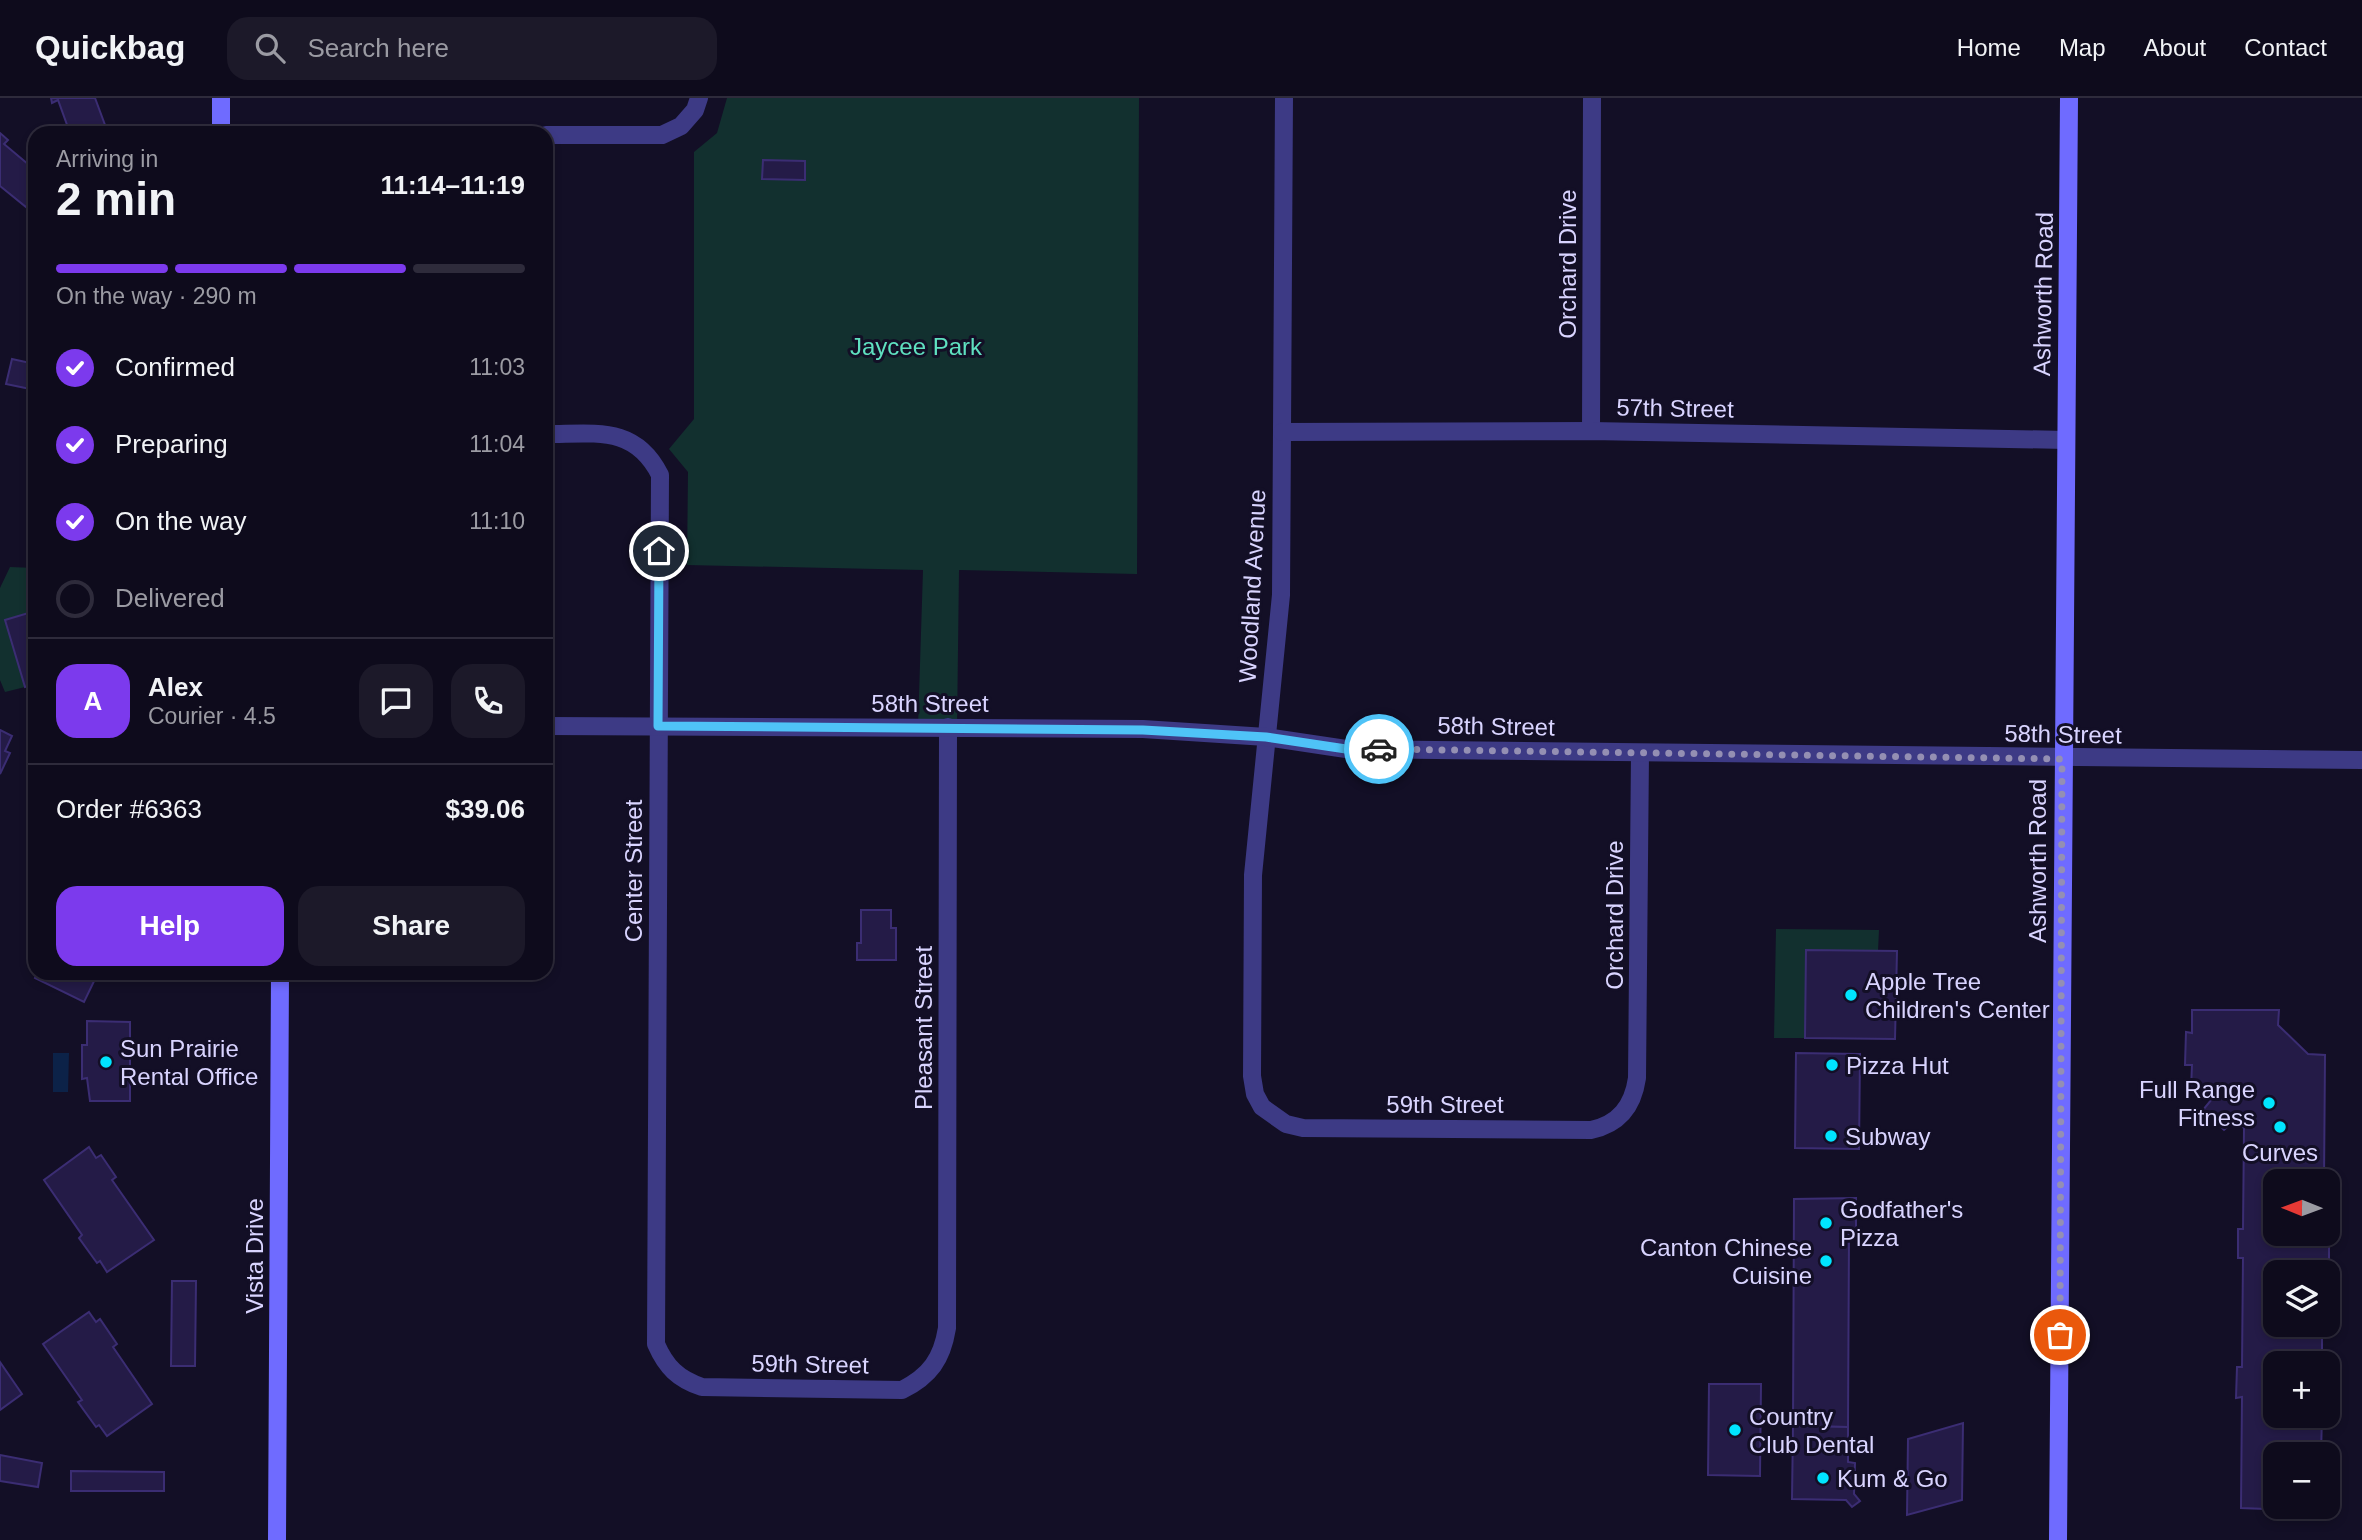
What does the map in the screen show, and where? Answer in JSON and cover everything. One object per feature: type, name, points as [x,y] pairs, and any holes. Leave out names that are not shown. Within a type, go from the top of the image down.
[{"type":"main road","points":[[220,126],[221,98]]},
{"type":"main road","name":"Ashworth Road","points":[[2058,1540],[2069,98]]},
{"type":"main road","name":"Vista Drive","points":[[277,1540],[280,980]]},
{"type":"street","points":[[553,135],[662,135],[681,126],[695,110],[699,98]]},
{"type":"street","name":"Woodland Avenue","points":[[1252,1076],[1253,875],[1281,596],[1284,98]]},
{"type":"street","name":"Orchard Drive","points":[[1591,431],[1592,98]]},
{"type":"street","name":"57th Street","points":[[1282,432],[1591,431],[2066,440]]},
{"type":"street","name":"Center Street","points":[[553,434],[623,437],[639,446],[652,459],[660,475],[656,1344]]},
{"type":"street","name":"58th Street","points":[[553,726],[1143,730],[1266,737],[1346,749],[2062,759],[2362,760]]},
{"type":"street","name":"Pleasant Street","points":[[947,1328],[948,727]]},
{"type":"street","name":"Orchard Drive","points":[[1637,1079],[1640,752]]},
{"type":"street","name":"59th Street","points":[[1252,1076],[1255,1094],[1262,1107],[1286,1124],[1303,1128],[1585,1130],[1603,1127],[1617,1120],[1628,1108],[1635,1094],[1637,1079]]},
{"type":"street","name":"59th Street","points":[[656,1344],[663,1361],[671,1371],[687,1382],[702,1387],[902,1390],[920,1381],[935,1367],[944,1349],[947,1328]]},
{"type":"green space","name":"Jaycee Park","points":[[727,98],[1139,98],[1137,574],[959,570],[957,728],[918,727],[923,570],[687,565],[688,472],[669,449],[694,419],[694,152],[717,133]]},
{"type":"green space","points":[[10,567],[28,568],[28,613],[5,620],[25,687],[5,692],[0,680],[0,588]]},
{"type":"green space","points":[[1776,929],[1879,930],[1878,951],[1806,950],[1805,1038],[1774,1038]]},
{"type":"water","points":[[53,1053],[69,1053],[68,1092],[53,1092]]},
{"type":"building","points":[[51,98],[95,98],[105,126],[67,126],[58,100],[52,103]]},
{"type":"building","points":[[0,133],[8,140],[4,144],[28,164],[28,205],[26,207],[0,186]]},
{"type":"building","points":[[763,160],[805,161],[805,180],[762,179]]},
{"type":"building","points":[[12,359],[28,362],[28,389],[6,384]]},
{"type":"building","points":[[28,613],[28,686],[25,687],[5,620]]},
{"type":"building","points":[[0,730],[12,736],[5,751],[10,753],[0,774]]},
{"type":"building","points":[[861,910],[891,910],[891,928],[896,928],[896,960],[857,960],[857,943],[861,943]]},
{"type":"building","name":"Apple Tree Children's Center","points":[[1806,950],[1897,951],[1895,1039],[1805,1038]]},
{"type":"building","points":[[39,980],[95,980],[84,1002]]},
{"type":"building","points":[[2192,1010],[2279,1010],[2278,1025],[2308,1054],[2325,1055],[2324,1169],[2263,1169],[2263,1246],[2329,1246],[2329,1259],[2263,1260],[2263,1337],[2322,1337],[2322,1351],[2263,1351],[2263,1428],[2322,1428],[2321,1442],[2263,1442],[2263,1509],[2241,1508],[2242,1397],[2236,1398],[2237,1367],[2242,1367],[2243,1258],[2238,1258],[2238,1229],[2243,1229],[2243,1121],[2239,1117],[2224,1130],[2203,1110],[2212,1099],[2205,1090],[2191,1089],[2192,1065],[2185,1065],[2186,1032],[2192,1033]]},
{"type":"building","name":"Sun Prairie Rental Office","points":[[87,1021],[130,1022],[130,1101],[90,1101],[87,1078],[82,1079],[82,1045],[87,1045]]},
{"type":"building","points":[[1796,1053],[1860,1054],[1859,1149],[1795,1148]]},
{"type":"building","points":[[89,1147],[96,1158],[101,1155],[116,1177],[112,1180],[154,1240],[107,1272],[79,1238],[82,1235],[44,1180]]},
{"type":"building","points":[[1856,1198],[1856,1235],[1849,1235],[1848,1427],[1793,1426],[1794,1199]]},
{"type":"building","points":[[172,1281],[196,1281],[195,1366],[171,1366]]},
{"type":"building","points":[[89,1312],[96,1322],[100,1319],[117,1344],[113,1347],[152,1404],[107,1436],[99,1425],[96,1427],[78,1402],[82,1400],[43,1344]]},
{"type":"building","points":[[0,1362],[22,1394],[0,1410]]},
{"type":"building","name":"Country Club Dental","points":[[1709,1384],[1761,1384],[1760,1476],[1708,1475]]},
{"type":"building","points":[[1963,1423],[1962,1500],[1907,1515],[1908,1439]]},
{"type":"building","name":"Kum & Go","points":[[1793,1426],[1848,1427],[1848,1462],[1855,1463],[1854,1494],[1860,1501],[1852,1507],[1846,1500],[1792,1499]]},
{"type":"building","points":[[0,1455],[42,1463],[38,1487],[0,1481]]},
{"type":"building","points":[[71,1471],[164,1472],[164,1491],[71,1491]]},
{"type":"way so far","points":[[1379,749],[2062,759],[2060,1335]]},
{"type":"place","name":"Apple Tree Children's Center","points":[[1851,995]]},
{"type":"place","name":"Sun Prairie Rental Office","points":[[106,1062]]},
{"type":"place","name":"Pizza Hut","points":[[1832,1065]]},
{"type":"place","name":"Full Range Fitness","points":[[2269,1103]]},
{"type":"place","name":"Curves","points":[[2280,1127]]},
{"type":"place","name":"Subway","points":[[1831,1136]]},
{"type":"place","name":"Godfather's Pizza","points":[[1826,1223]]},
{"type":"place","name":"Canton Chinese Cuisine","points":[[1826,1261]]},
{"type":"place","name":"Country Club Dental","points":[[1735,1430]]},
{"type":"place","name":"Kum & Go","points":[[1823,1478]]},
{"type":"route","points":[[659,551],[658,726],[1143,730],[1266,737],[1346,749],[1379,749]]}]
